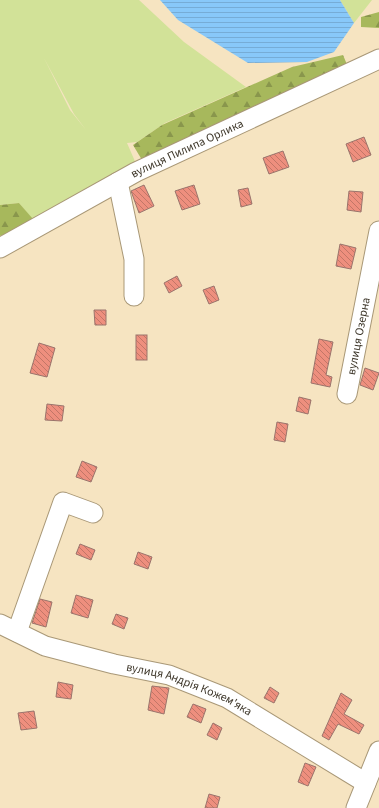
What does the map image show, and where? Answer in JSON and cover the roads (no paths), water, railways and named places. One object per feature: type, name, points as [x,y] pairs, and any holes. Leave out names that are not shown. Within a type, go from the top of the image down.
[{"type":"street","name":"вулиця Пилипа Орлика","points":[[0,248],[118,182],[379,59]]},
{"type":"street","points":[[118,182],[134,259],[134,296]]},
{"type":"street","name":"вулиця Озерна","points":[[346,394],[379,231]]},
{"type":"street","points":[[17,632],[63,502],[93,513]]},
{"type":"street","name":"вулиця Андрія Кожем'яка","points":[[0,624],[45,646],[114,664],[169,675],[227,698],[366,783]]},
{"type":"street","points":[[356,808],[379,752]]},
{"type":"water","points":[[160,0],[340,0],[354,23],[334,52],[307,62],[248,63],[178,20]]}]
